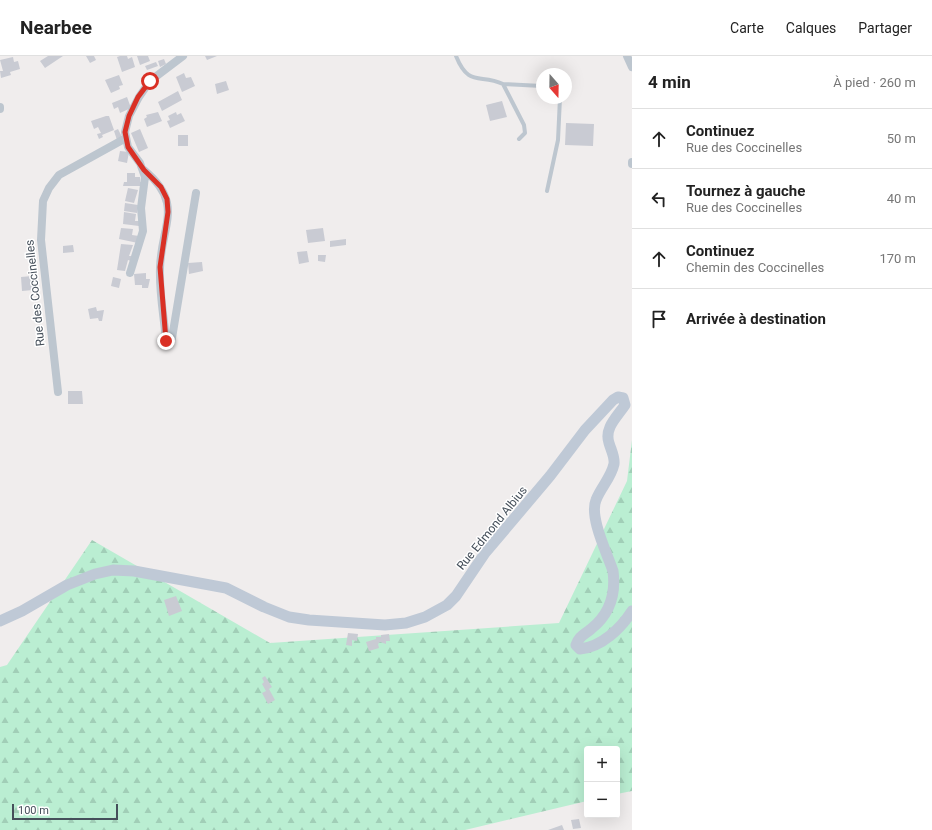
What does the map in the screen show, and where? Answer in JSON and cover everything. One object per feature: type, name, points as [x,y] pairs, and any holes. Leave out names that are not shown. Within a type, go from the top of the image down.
[{"type":"main road","name":"Rue Edmond Albius","points":[[0,621],[22,611],[67,584],[113,570],[134,571],[226,588],[264,607],[289,616],[309,620],[385,625],[406,623],[425,617],[447,605],[456,596],[486,553],[550,476],[585,430],[613,400],[618,397],[623,398],[624,405],[608,432],[608,442],[614,459],[613,466],[609,478],[596,500],[593,510],[613,571],[614,581],[612,599],[608,609],[599,623],[578,637],[576,644],[580,649],[588,649],[614,634],[632,611]]},
{"type":"street","points":[[183,56],[150,81],[138,97],[129,116],[125,132],[128,147],[144,170],[154,178],[167,199],[168,212],[160,267],[166,341],[169,342],[172,338],[196,193]]},
{"type":"street","points":[[626,56],[632,67]]},
{"type":"street","name":"Rue des Coccinelles","points":[[58,392],[41,240],[43,201],[49,188],[60,175],[126,138]]},
{"type":"street","points":[[130,274],[143,231],[141,208],[145,177],[144,170]]},
{"type":"lane","points":[[456,56],[463,70],[474,79],[494,81],[502,84],[536,86]]},
{"type":"lane","points":[[502,84],[524,125],[525,133],[519,139]]},
{"type":"lane","points":[[547,191],[558,140],[560,104]]},
{"type":"green space","points":[[632,440],[632,791],[620,793],[620,746],[584,746],[584,802],[465,830],[0,830],[0,667],[7,665],[92,540],[270,643],[559,623],[627,481]]},
{"type":"building","points":[[48,56],[63,56],[45,68],[40,61]]},
{"type":"building","points":[[86,56],[94,56],[96,60],[90,63]]},
{"type":"building","points":[[127,56],[128,59],[132,57],[135,67],[122,72],[117,57]]},
{"type":"building","points":[[137,56],[148,56],[150,61],[140,65]]},
{"type":"building","points":[[205,56],[217,56],[207,60]]},
{"type":"building","points":[[13,57],[14,62],[18,61],[20,69],[10,72],[11,75],[1,78],[0,71],[3,71],[0,60]]},
{"type":"building","points":[[164,59],[166,64],[160,67],[158,61]]},
{"type":"building","points":[[156,62],[158,66],[147,70],[145,66]]},
{"type":"building","points":[[184,73],[186,78],[191,77],[195,86],[182,92],[176,77]]},
{"type":"building","points":[[119,75],[123,85],[119,86],[120,89],[111,93],[105,80]]},
{"type":"building","points":[[226,81],[229,90],[217,94],[215,84]]},
{"type":"building","points":[[178,91],[182,100],[162,111],[158,102]]},
{"type":"building","points":[[127,97],[131,108],[120,113],[118,107],[114,109],[112,103]]},
{"type":"building","points":[[502,101],[507,117],[490,121],[486,105]]},
{"type":"building","points":[[158,112],[162,121],[147,127],[144,119],[147,117],[146,115]]},
{"type":"building","points":[[176,112],[177,115],[181,113],[185,121],[170,128],[167,121],[170,120],[168,116]]},
{"type":"building","points":[[109,116],[114,130],[102,135],[103,137],[99,139],[97,134],[101,133],[98,127],[94,129],[91,121]]},
{"type":"building","points":[[566,123],[594,124],[593,146],[565,145]]},
{"type":"building","points":[[118,129],[122,137],[117,140],[114,131]]},
{"type":"building","points":[[140,129],[148,148],[139,152],[131,133]]},
{"type":"building","points":[[178,135],[188,135],[188,146],[178,146]]},
{"type":"building","points":[[120,151],[129,152],[127,163],[118,161]]},
{"type":"building","points":[[127,173],[135,173],[135,177],[140,177],[140,182],[144,182],[144,186],[123,186],[124,182],[127,182]]},
{"type":"building","points":[[128,188],[138,190],[134,203],[125,201]]},
{"type":"building","points":[[125,203],[138,205],[137,213],[124,211]]},
{"type":"building","points":[[124,212],[136,214],[135,221],[140,221],[139,226],[123,224]]},
{"type":"building","points":[[121,228],[133,229],[132,235],[139,236],[138,243],[119,239]]},
{"type":"building","points":[[323,228],[325,241],[308,243],[306,230]]},
{"type":"building","points":[[346,239],[346,245],[330,247],[330,241]]},
{"type":"building","points":[[121,244],[133,245],[129,256],[132,256],[131,261],[128,260],[125,271],[117,270]]},
{"type":"building","points":[[73,245],[74,252],[63,253],[63,246]]},
{"type":"building","points":[[307,251],[309,262],[299,264],[297,252]]},
{"type":"building","points":[[318,255],[326,255],[325,262],[318,261]]},
{"type":"building","points":[[202,262],[203,271],[189,274],[188,263]]},
{"type":"building","points":[[146,273],[146,279],[150,279],[148,288],[142,288],[142,285],[135,285],[134,274]]},
{"type":"building","points":[[32,276],[33,290],[22,291],[21,277]]},
{"type":"building","points":[[113,277],[121,279],[119,288],[111,286]]},
{"type":"building","points":[[96,307],[97,311],[104,310],[102,321],[99,321],[98,318],[90,319],[88,309]]},
{"type":"building","points":[[68,391],[82,391],[83,404],[68,404]]},
{"type":"building","points":[[176,596],[182,611],[169,616],[164,600]]},
{"type":"building","points":[[348,633],[358,634],[357,641],[352,640],[352,646],[346,645]]},
{"type":"building","points":[[389,634],[390,641],[386,641],[386,644],[380,642],[378,644],[379,648],[369,651],[366,642],[376,639],[376,637],[381,637],[381,635]]},
{"type":"building","points":[[265,676],[272,687],[269,689],[275,700],[268,704],[262,693],[266,691],[262,684],[264,682],[262,678]]},
{"type":"building","points":[[579,819],[581,828],[573,829],[571,820]]},
{"type":"building","points":[[562,825],[564,830],[548,830]]},
{"type":"route","points":[[150,81],[138,97],[129,116],[125,132],[128,147],[144,170],[154,178],[161,187],[167,199],[168,212],[160,267],[166,341]]}]
